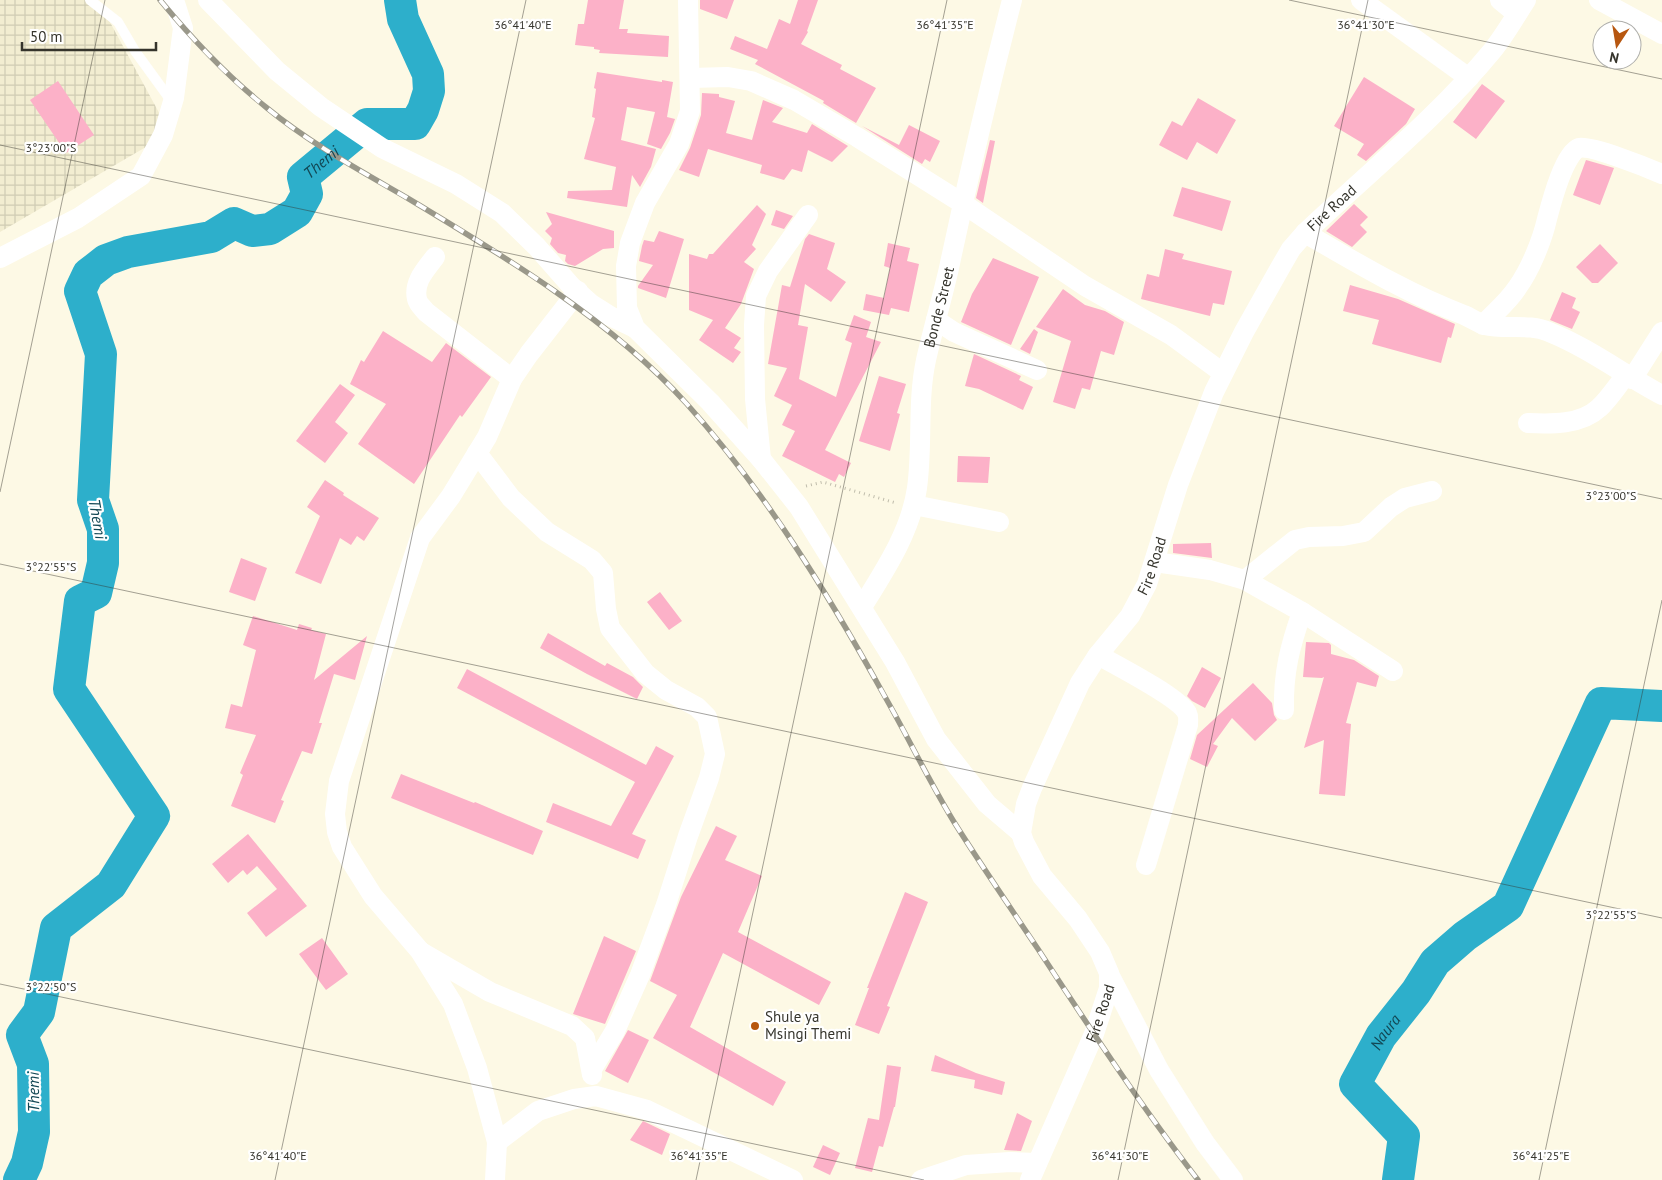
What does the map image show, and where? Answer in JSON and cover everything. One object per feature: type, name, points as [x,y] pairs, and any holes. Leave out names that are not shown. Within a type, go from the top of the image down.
[{"type":"street","points":[[0,258],[78,218],[141,176],[163,135],[172,103],[183,28],[174,0]]},
{"type":"street","points":[[208,0],[277,71],[321,107],[382,148],[456,184],[502,213],[592,304],[635,328],[699,390],[761,459],[799,507],[904,678],[936,739],[987,804],[1021,833]]},
{"type":"street","points":[[635,328],[627,308],[626,266],[630,244],[645,204],[682,136],[690,111],[688,0]]},
{"type":"street","name":"Bonde Street","points":[[862,607],[890,560],[914,506],[918,486],[922,383],[926,361],[962,203],[1012,0]]},
{"type":"street","points":[[1361,0],[1468,78]]},
{"type":"street","points":[[1500,0],[1521,7]]},
{"type":"street","points":[[1599,0],[1662,34]]},
{"type":"street","name":"Fire Road","points":[[1033,1171],[1094,1034],[1109,988],[1109,973],[1100,952],[1089,934],[1042,876],[1030,857],[1021,833],[1026,804],[1035,781],[1080,683],[1098,655],[1130,616],[1139,601],[1147,584],[1188,458],[1223,373],[1291,249],[1468,78],[1492,50],[1521,7]]},
{"type":"street","points":[[690,78],[728,77],[751,81],[794,100],[962,203],[1085,286],[1171,335],[1223,373]]},
{"type":"street","points":[[1483,325],[1517,288],[1533,256],[1546,223],[1554,193],[1563,170],[1574,151],[1581,147],[1594,150],[1662,174]]},
{"type":"street","points":[[761,459],[755,398],[754,325],[756,296],[768,271],[808,215]]},
{"type":"street","points":[[1306,233],[1380,276],[1483,325],[1546,330],[1575,344],[1662,395]]},
{"type":"street","points":[[435,257],[420,277],[417,301],[426,312],[512,379]]},
{"type":"street","points":[[495,1180],[497,1142],[477,1068],[453,1004],[420,951],[372,896],[342,847],[337,832],[335,814],[339,781],[420,538],[451,496],[487,437],[512,379],[578,291]]},
{"type":"street","points":[[936,320],[954,332],[1037,370]]},
{"type":"street","points":[[1528,424],[1549,424],[1585,417],[1598,409],[1629,377],[1662,332]]},
{"type":"street","points":[[477,453],[512,498],[547,532],[592,560],[603,573],[606,609],[610,628],[645,673],[666,690],[697,707],[707,717],[714,754],[710,778],[640,975],[615,1030],[592,1069]]},
{"type":"street","points":[[1245,580],[1295,540],[1309,537],[1343,536],[1364,532],[1391,506],[1405,498],[1432,491]]},
{"type":"street","points":[[914,506],[999,522]]},
{"type":"street","points":[[1154,562],[1210,570],[1245,580],[1302,612],[1393,671]]},
{"type":"street","points":[[1284,710],[1283,687],[1285,670],[1302,612]]},
{"type":"street","points":[[1098,655],[1160,690],[1184,709],[1187,714],[1188,725],[1146,865]]},
{"type":"street","points":[[420,951],[490,992],[572,1026],[585,1038],[596,1096]]},
{"type":"street","points":[[1109,973],[1159,1070],[1205,1143],[1233,1180]]},
{"type":"street","points":[[497,1142],[538,1111],[574,1099],[596,1096],[647,1110],[794,1180]]},
{"type":"street","points":[[920,1180],[966,1166],[1010,1162],[1033,1171]]},
{"type":"lane","points":[[90,0],[118,22],[135,51],[172,103]]},
{"type":"path","points":[[797,484],[806,487],[823,482],[914,506]]},
{"type":"shaded area","points":[[0,0],[98,0],[170,133],[0,232]]},
{"type":"building","points":[[588,0],[624,0],[619,29],[628,29],[627,33],[669,36],[668,57],[599,53],[600,50],[594,49],[594,47],[575,45],[578,24],[584,24]]},
{"type":"building","points":[[700,0],[734,0],[727,19],[700,9]]},
{"type":"building","points":[[798,0],[818,0],[808,32],[801,44],[842,65],[840,69],[876,88],[856,123],[823,103],[824,101],[755,64],[758,60],[730,49],[735,36],[767,49],[779,19],[790,24]]},
{"type":"building","points":[[597,72],[673,82],[667,117],[675,119],[661,149],[647,144],[655,112],[627,107],[621,140],[656,149],[651,167],[640,187],[632,175],[627,207],[567,198],[568,191],[612,190],[616,167],[584,159],[595,118],[592,117]]},
{"type":"building","points":[[1364,77],[1415,109],[1406,124],[1366,161],[1357,155],[1364,144],[1334,126]]},
{"type":"building","points":[[58,81],[94,135],[66,153],[30,100]]},
{"type":"building","points":[[1482,84],[1505,101],[1476,139],[1453,122]]},
{"type":"building","points":[[702,93],[719,94],[719,97],[735,101],[726,133],[752,140],[763,100],[783,108],[772,122],[807,133],[812,124],[848,146],[832,162],[808,150],[802,172],[792,169],[784,180],[760,173],[762,165],[708,149],[699,177],[679,170],[690,148],[701,115]]},
{"type":"building","points":[[1198,98],[1236,120],[1217,154],[1197,142],[1187,160],[1159,145],[1172,121],[1182,126]]},
{"type":"building","points":[[909,125],[940,141],[930,162],[925,159],[922,164],[862,126],[899,145]]},
{"type":"building","points":[[990,140],[995,141],[983,203],[976,198]]},
{"type":"building","points":[[1586,160],[1614,168],[1600,205],[1573,195]]},
{"type":"building","points":[[1182,187],[1231,201],[1222,231],[1173,216]]},
{"type":"building","points":[[1354,204],[1368,217],[1360,225],[1367,232],[1352,247],[1326,231]]},
{"type":"building","points":[[757,205],[766,214],[752,245],[756,249],[744,262],[754,269],[741,304],[725,328],[741,338],[734,348],[741,352],[733,363],[699,340],[713,320],[689,310],[689,254],[707,259],[709,254],[713,254]]},
{"type":"building","points":[[776,210],[793,216],[784,229],[771,225]]},
{"type":"building","points":[[546,212],[614,231],[614,248],[603,249],[575,266],[568,264],[565,261],[566,255],[558,253],[550,244],[552,238],[545,231],[552,224]]},
{"type":"building","points":[[659,231],[684,239],[666,298],[638,288],[653,265],[639,261],[644,240],[654,242]]},
{"type":"building","points":[[809,234],[835,243],[827,269],[846,282],[831,302],[805,284],[798,325],[808,327],[799,379],[836,397],[852,343],[845,340],[854,315],[871,322],[866,337],[881,342],[825,450],[851,463],[844,477],[839,474],[835,482],[782,456],[795,431],[782,425],[792,405],[774,396],[787,368],[768,364],[782,285],[790,287],[805,239]]},
{"type":"building","points":[[888,243],[910,248],[907,261],[919,264],[909,312],[891,308],[889,315],[863,310],[866,294],[884,298],[890,268],[884,266]]},
{"type":"building","points":[[1600,244],[1618,263],[1598,283],[1592,283],[1576,267]]},
{"type":"building","points":[[1165,249],[1184,254],[1182,259],[1232,271],[1224,305],[1213,303],[1210,316],[1141,299],[1147,274],[1159,277]]},
{"type":"building","points":[[993,258],[1039,277],[1011,345],[961,322],[972,294]]},
{"type":"building","points":[[1350,285],[1398,299],[1455,324],[1451,338],[1448,337],[1441,363],[1372,344],[1379,320],[1343,311]]},
{"type":"building","points":[[1063,289],[1085,305],[1105,311],[1124,322],[1114,355],[1101,351],[1090,390],[1082,388],[1075,409],[1053,402],[1071,341],[1036,327]]},
{"type":"building","points":[[1562,292],[1576,298],[1572,308],[1580,312],[1572,329],[1550,320]]},
{"type":"building","points":[[1034,329],[1038,332],[1030,354],[1020,349]]},
{"type":"building","points":[[383,331],[432,362],[446,343],[491,377],[462,417],[460,415],[414,484],[358,444],[386,404],[350,384],[361,360],[364,362]]},
{"type":"building","points":[[974,354],[1021,376],[1019,380],[1033,387],[1023,410],[979,389],[965,386]]},
{"type":"building","points":[[879,376],[906,384],[897,413],[900,414],[890,451],[859,441]]},
{"type":"building","points":[[340,384],[355,395],[335,422],[348,433],[325,463],[296,441]]},
{"type":"building","points":[[958,456],[990,457],[988,483],[957,482]]},
{"type":"building","points":[[325,480],[344,493],[343,495],[379,518],[364,541],[357,536],[351,545],[340,538],[321,584],[295,573],[320,516],[307,507]]},
{"type":"building","points":[[1211,543],[1212,558],[1173,553],[1173,544]]},
{"type":"building","points":[[241,558],[267,568],[255,601],[229,592]]},
{"type":"building","points":[[660,592],[682,621],[669,630],[647,602]]},
{"type":"building","points":[[253,616],[297,630],[299,624],[326,634],[314,680],[367,636],[355,680],[334,674],[312,754],[302,751],[281,800],[284,801],[275,823],[231,806],[243,775],[240,773],[256,735],[225,728],[231,704],[242,707],[256,650],[243,645]]},
{"type":"building","points":[[548,633],[605,666],[607,663],[633,677],[643,687],[637,699],[540,648]]},
{"type":"building","points":[[1306,642],[1329,643],[1331,645],[1331,654],[1354,660],[1379,676],[1376,687],[1357,682],[1346,723],[1351,724],[1345,796],[1319,794],[1324,740],[1304,748],[1324,677],[1303,677]]},
{"type":"building","points":[[1202,667],[1221,678],[1205,708],[1187,696]]},
{"type":"building","points":[[467,669],[646,765],[656,746],[674,756],[632,834],[646,840],[638,859],[546,822],[553,803],[611,826],[635,782],[457,688]]},
{"type":"building","points":[[1253,683],[1272,703],[1277,720],[1255,741],[1232,718],[1213,744],[1218,746],[1207,767],[1190,759],[1197,735]]},
{"type":"building","points":[[401,774],[475,802],[543,831],[533,855],[391,798]]},
{"type":"building","points":[[716,826],[737,836],[725,860],[762,876],[738,932],[831,982],[819,1005],[723,953],[690,1027],[786,1082],[773,1106],[653,1038],[677,995],[650,981],[681,897]]},
{"type":"building","points":[[248,834],[307,906],[266,937],[247,913],[277,889],[257,866],[247,875],[243,870],[228,883],[212,864]]},
{"type":"building","points":[[905,892],[928,902],[887,1006],[890,1007],[879,1034],[855,1025],[869,988],[867,988]]},
{"type":"building","points":[[604,936],[636,951],[605,1024],[573,1014]]},
{"type":"building","points":[[322,938],[348,974],[326,990],[299,954]]},
{"type":"building","points":[[628,1030],[649,1040],[628,1083],[605,1071]]},
{"type":"building","points":[[935,1055],[976,1073],[1005,1082],[1002,1095],[974,1088],[975,1080],[931,1071]]},
{"type":"building","points":[[887,1065],[901,1067],[895,1107],[883,1147],[879,1146],[872,1172],[855,1168],[868,1118],[879,1120]]},
{"type":"building","points":[[1017,1113],[1032,1121],[1021,1151],[1004,1150]]},
{"type":"building","points":[[643,1121],[670,1134],[662,1155],[630,1140]]},
{"type":"building","points":[[823,1145],[840,1153],[830,1175],[813,1167]]},
{"type":"waterway","name":"Themi","points":[[19,1180],[27,1163],[34,1132],[33,1064],[22,1035],[39,1012],[56,928],[111,885],[154,816],[69,689],[80,601],[96,593],[103,563],[103,529],[93,500],[101,354],[80,291],[88,274],[106,260],[128,252],[211,237],[234,223],[252,231],[270,229],[297,212],[307,194],[303,177],[367,124],[415,124],[423,110],[429,91],[428,74],[403,19],[400,0]]},
{"type":"waterway","name":"Naura","points":[[1398,1180],[1404,1136],[1355,1084],[1381,1036],[1416,992],[1435,962],[1465,936],[1508,906],[1601,703],[1662,706]]},
{"type":"railway","points":[[160,0],[224,70],[252,96],[284,121],[336,157],[482,243],[591,317],[657,373],[686,403],[742,471],[793,543],[840,618],[964,838],[1116,1066],[1198,1180]]},
{"type":"place","name":"Shule ya Msingi Themi","points":[[755,1026]]}]
